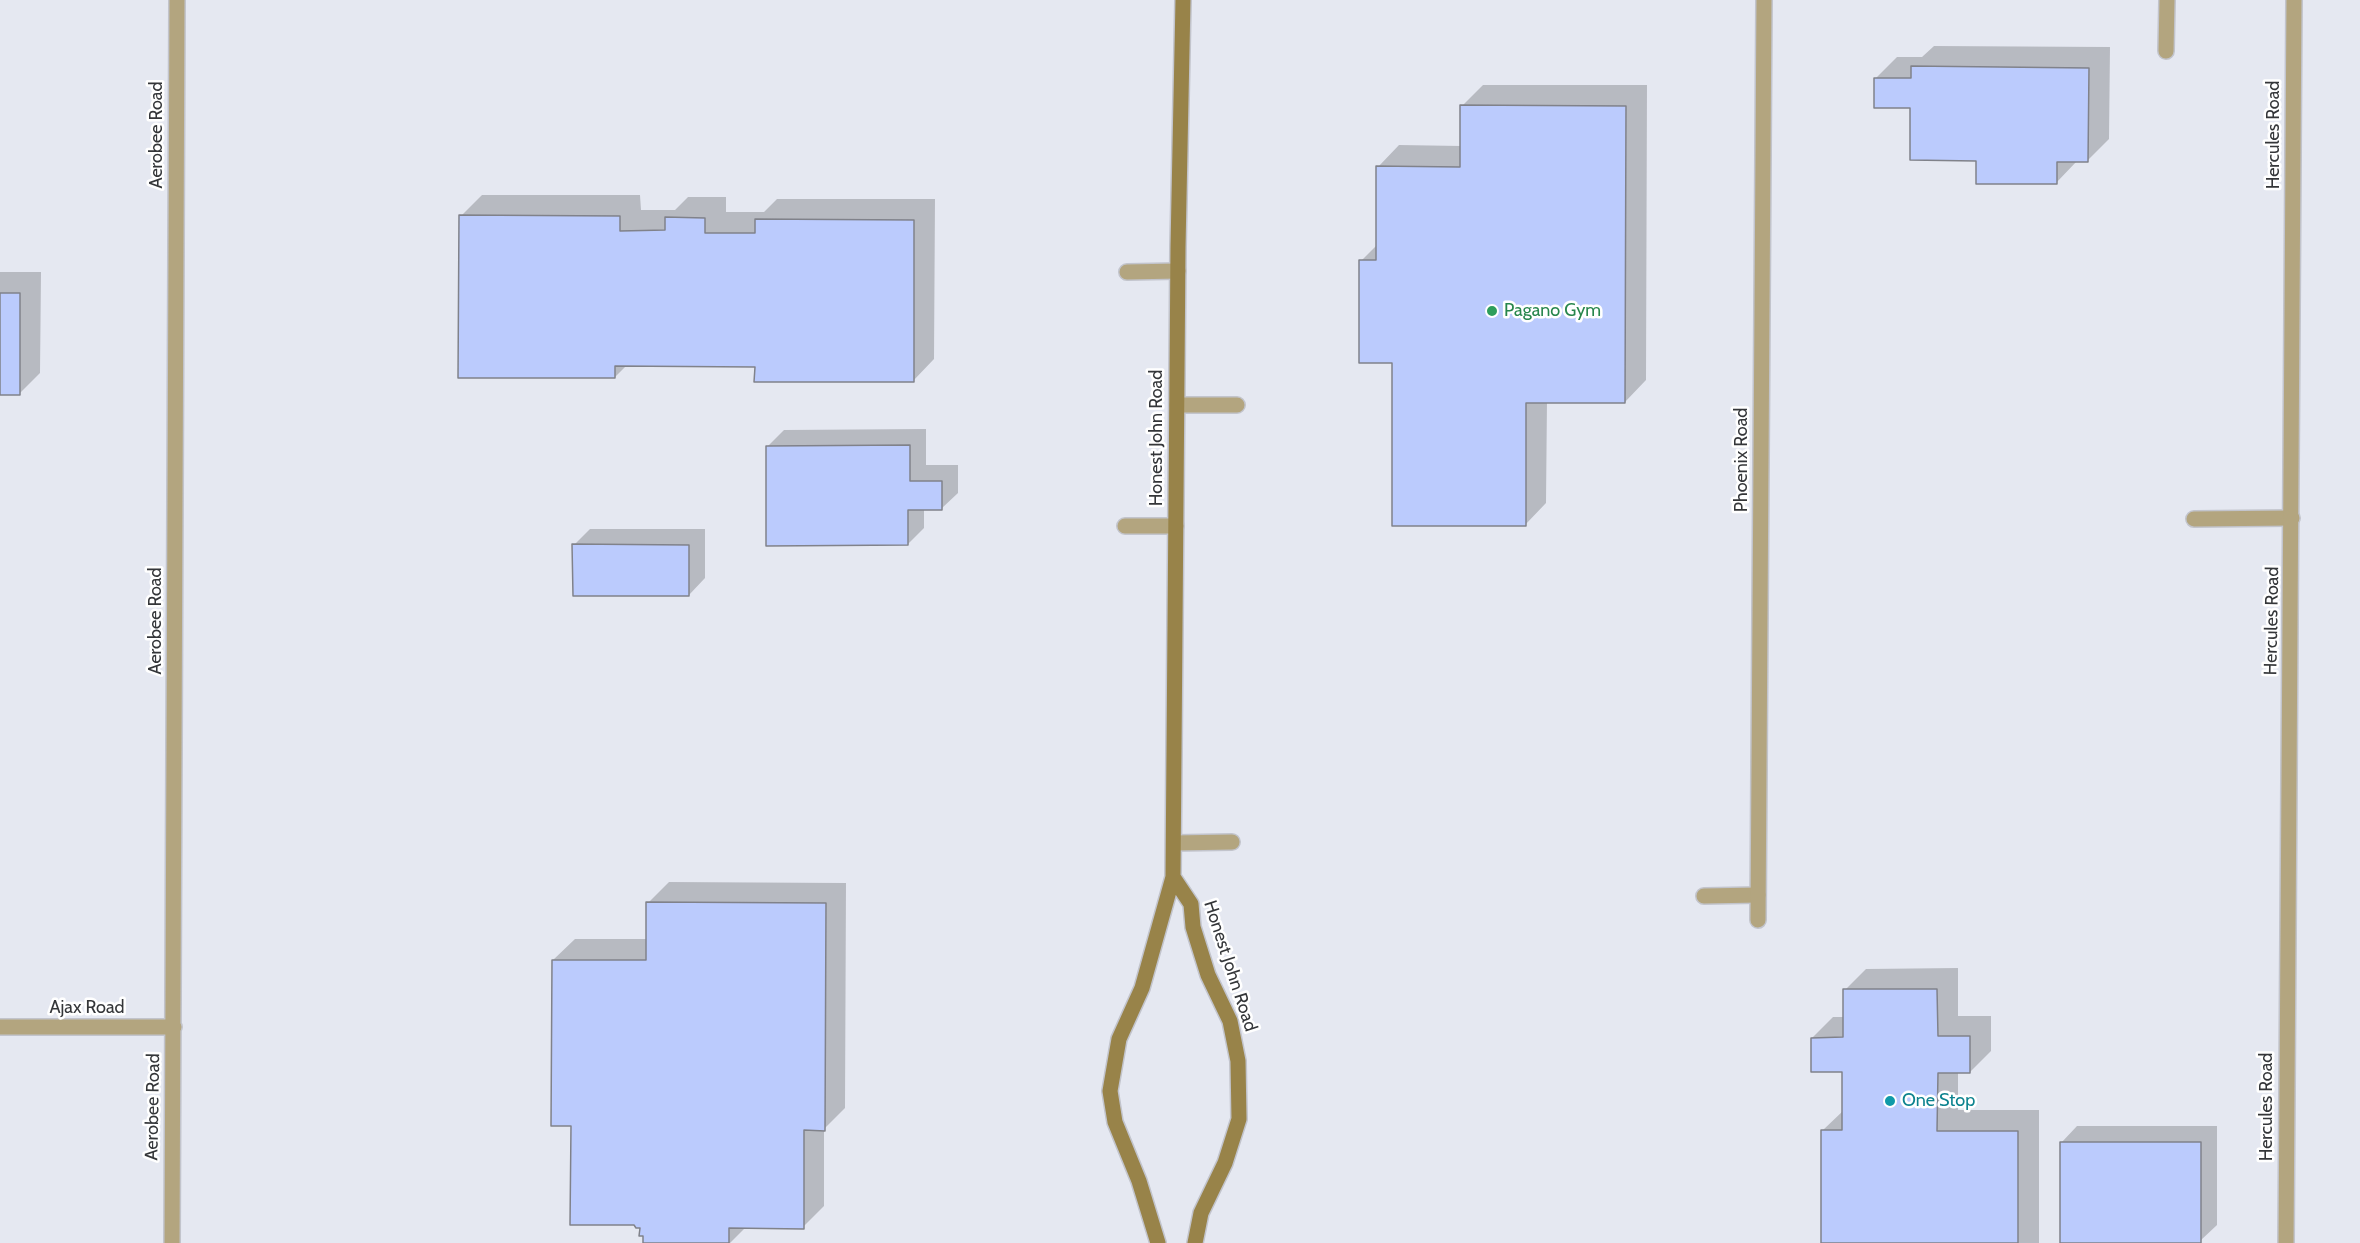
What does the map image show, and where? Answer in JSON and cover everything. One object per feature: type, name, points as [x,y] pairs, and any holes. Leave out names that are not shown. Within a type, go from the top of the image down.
[{"type":"street","name":"Aerobee Road","points":[[172,1243],[177,0]]},
{"type":"street","name":"Honest John Road","points":[[1158,1243],[1139,1180],[1115,1122],[1110,1091],[1119,1039],[1142,988],[1173,877],[1178,271],[1183,0]]},
{"type":"street","name":"Phoenix Road","points":[[1758,920],[1764,0]]},
{"type":"street","points":[[2166,51],[2167,0]]},
{"type":"street","name":"Hercules Road","points":[[2285,1242],[2294,0]]},
{"type":"street","points":[[1127,272],[1178,271]]},
{"type":"street","points":[[1177,405],[1237,405]]},
{"type":"street","points":[[2194,519],[2292,518]]},
{"type":"street","points":[[1125,526],[1176,526]]},
{"type":"street","points":[[1174,843],[1232,842]]},
{"type":"street","name":"Honest John Road","points":[[1173,877],[1191,904],[1193,927],[1208,975],[1230,1021],[1238,1061],[1239,1119],[1225,1162],[1201,1213],[1195,1243]]},
{"type":"street","points":[[1704,896],[1758,895]]},
{"type":"street","name":"Ajax Road","points":[[0,1028],[174,1027]]},
{"type":"building","points":[[1911,66],[2089,68],[2088,162],[2057,162],[2057,184],[1976,184],[1976,161],[1910,160],[1910,108],[1874,108],[1874,78],[1911,78]]},
{"type":"building","name":"Pagano Gym","points":[[1460,105],[1626,106],[1625,403],[1526,403],[1526,526],[1392,526],[1392,363],[1359,363],[1359,260],[1376,260],[1376,166],[1460,167]]},
{"type":"building","points":[[459,215],[620,216],[620,231],[665,230],[665,217],[705,218],[705,233],[755,233],[755,219],[914,220],[914,382],[754,382],[755,367],[615,366],[615,378],[458,378]]},
{"type":"building","points":[[0,293],[20,293],[20,395],[0,395]]},
{"type":"building","points":[[910,445],[910,481],[942,481],[942,510],[908,510],[908,545],[766,546],[766,446]]},
{"type":"building","points":[[572,544],[689,545],[689,596],[573,596]]},
{"type":"building","points":[[646,902],[826,903],[825,1131],[804,1130],[804,1229],[729,1228],[729,1243],[643,1243],[643,1236],[639,1236],[640,1228],[634,1225],[570,1225],[571,1126],[551,1126],[552,960],[646,960]]},
{"type":"building","name":"One Stop","points":[[1843,989],[1937,989],[1938,1036],[1970,1036],[1970,1073],[1938,1073],[1937,1131],[2018,1131],[2018,1243],[1821,1243],[1821,1130],[1842,1130],[1842,1072],[1811,1072],[1811,1038],[1843,1037]]},
{"type":"building","points":[[2060,1142],[2201,1142],[2201,1243],[2060,1243]]},
{"type":"place","name":"Pagano Gym","points":[[1492,311]]},
{"type":"place","name":"One Stop","points":[[1890,1101]]}]
